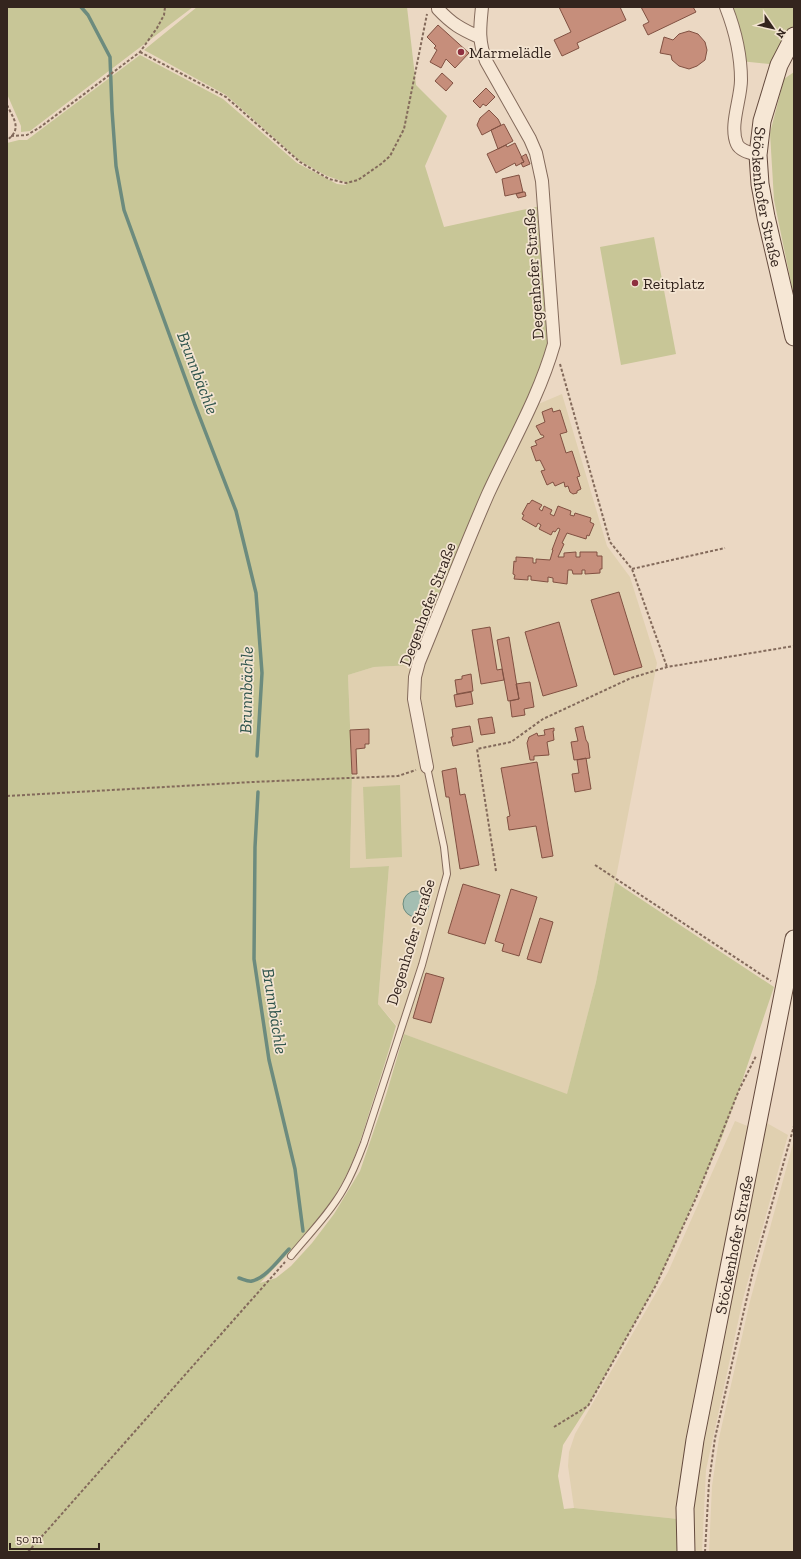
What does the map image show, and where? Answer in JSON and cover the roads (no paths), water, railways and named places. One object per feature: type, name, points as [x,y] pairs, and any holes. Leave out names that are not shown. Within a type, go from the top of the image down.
[{"type":"main road","name":"Stöckenhofer Straße","points":[[794,36],[779,65],[762,121],[758,155],[760,184],[766,217],[794,336]]},
{"type":"main road","name":"Stöckenhofer Straße","points":[[686,1552],[685,1508],[695,1440],[794,939]]},
{"type":"street","name":"Degenhofer Straße","points":[[427,767],[414,699],[415,677],[419,662],[488,494],[529,412],[548,366],[554,344],[542,182],[536,153],[530,139],[481,50],[479,36],[482,7]]},
{"type":"street","points":[[726,7],[734,27],[740,61],[741,80],[734,135],[738,146],[745,151],[758,155]]},
{"type":"street","points":[[433,9],[438,10],[462,29],[479,36]]},
{"type":"lane","name":"Degenhofer Straße","points":[[291,1256],[326,1214],[344,1189],[354,1168],[364,1143],[383,1084],[444,888],[447,874],[444,847],[427,767]]},
{"type":"waterway","name":"Brunnbächle","points":[[81,7],[88,15],[110,57],[116,166],[124,210],[195,405],[236,511],[256,593],[262,673],[257,756]]},
{"type":"waterway","name":"Brunnbächle","points":[[258,792],[255,847],[254,959],[269,1060],[295,1169],[303,1231]]},
{"type":"waterway","points":[[239,1278],[247,1281],[257,1279],[272,1268],[289,1249]]},
{"type":"place","name":"Marmelädle","points":[[461,52]]},
{"type":"place","name":"Reitplatz","points":[[635,283]]}]
